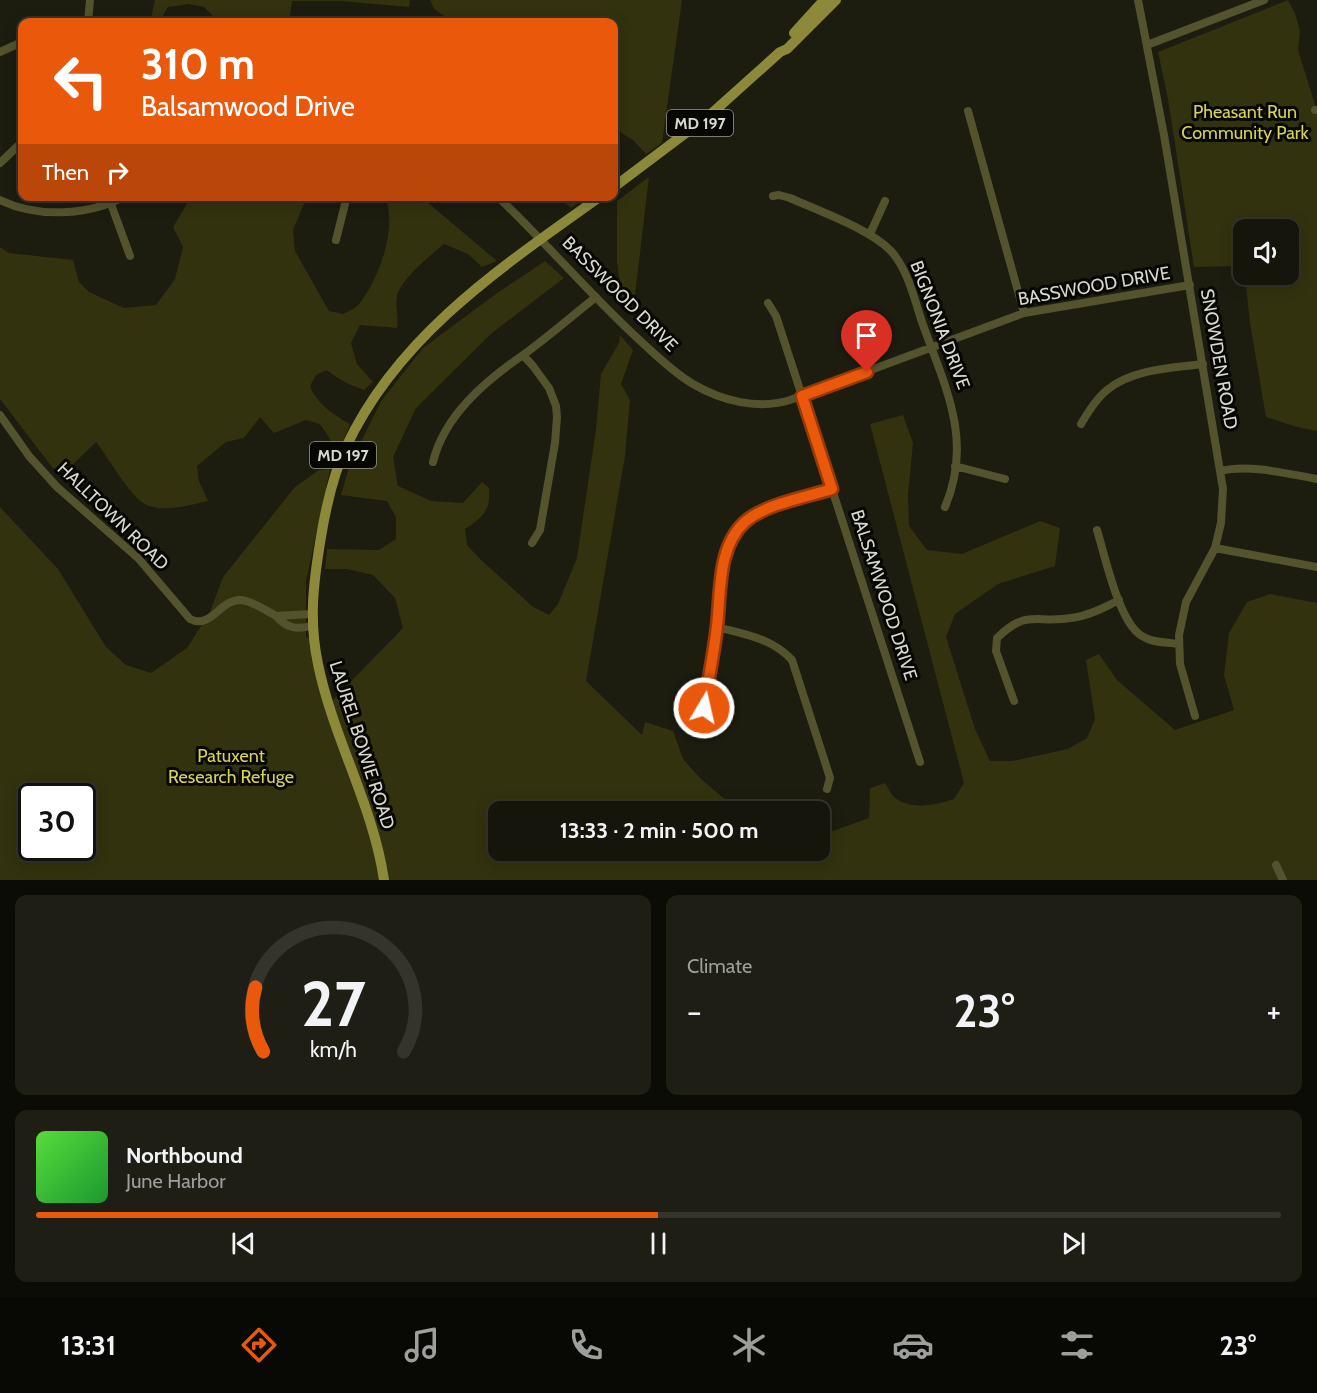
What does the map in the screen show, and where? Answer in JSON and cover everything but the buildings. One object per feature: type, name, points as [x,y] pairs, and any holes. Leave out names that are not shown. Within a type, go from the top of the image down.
[{"type":"main road","name":"MD 197","points":[[780,52],[782,45],[824,0]]},
{"type":"main road","name":"MD 197","points":[[618,185],[711,114],[780,52],[787,49],[836,0]]},
{"type":"main road","name":"LAUREL BOWIE ROAD","points":[[384,880],[374,832],[328,705],[311,626],[318,552],[331,490],[345,448],[376,393],[423,337],[477,287],[594,201]]},
{"type":"street","points":[[88,18],[90,0]]},
{"type":"street","name":"SNOWDEN ROAD","points":[[1138,0],[1221,471],[1223,513],[1215,548],[1186,602],[1178,644],[1180,664],[1195,716]]},
{"type":"street","points":[[1147,45],[1258,1]]},
{"type":"street","points":[[0,52],[18,44]]},
{"type":"street","points":[[968,111],[1024,313]]},
{"type":"street","points":[[0,163],[18,146]]},
{"type":"street","name":"BIGNONIA DRIVE","points":[[773,196],[790,198],[870,234],[900,263],[906,274],[953,411],[956,438],[955,466],[953,483],[945,507]]},
{"type":"street","points":[[0,200],[21,207],[61,212],[80,211],[116,201]]},
{"type":"street","points":[[336,240],[345,201]]},
{"type":"street","name":"BASSWOOD DRIVE","points":[[502,201],[629,331],[667,365],[708,392],[725,399],[759,405],[777,404],[802,396],[1024,313],[1190,285]]},
{"type":"street","points":[[870,234],[885,201]]},
{"type":"street","points":[[111,204],[130,256]]},
{"type":"street","points":[[433,462],[438,445],[455,416],[483,386],[596,297]]},
{"type":"street","name":"BALSAMWOOD DRIVE","points":[[768,303],[776,316],[920,762]]},
{"type":"street","points":[[523,355],[549,388],[556,406],[557,417],[555,443],[540,530],[532,543]]},
{"type":"street","points":[[1081,424],[1092,406],[1116,384],[1145,373],[1203,364]]},
{"type":"street","name":"HALLTOWN ROAD","points":[[0,415],[29,456],[57,487],[138,558],[190,619],[206,621],[221,608],[240,600],[276,616],[283,624],[291,628],[311,626]]},
{"type":"street","points":[[955,466],[1005,479]]},
{"type":"street","points":[[1221,471],[1254,470],[1317,479]]},
{"type":"street","points":[[712,725],[704,708],[717,627],[725,555],[738,529],[759,513],[832,489]]},
{"type":"street","points":[[1097,530],[1127,621],[1136,632],[1152,640],[1178,644]]},
{"type":"street","points":[[1215,548],[1317,567]]},
{"type":"street","points":[[1014,700],[996,651],[997,638],[1026,619],[1072,618],[1094,612],[1119,600]]},
{"type":"street","name":"HALLTOWN ROAD","points":[[276,616],[311,614]]},
{"type":"street","points":[[717,627],[762,639],[783,649],[792,660],[830,778],[827,789]]},
{"type":"street","points":[[1276,865],[1282,880]]},
{"type":"green space","points":[[155,0],[410,0],[409,7],[341,1],[292,1],[290,18],[215,18],[204,7],[189,4],[168,7],[161,18],[151,18]]},
{"type":"green space","points":[[430,0],[682,0],[662,143],[646,154],[634,141],[618,131],[618,18],[447,18],[434,9]]},
{"type":"green space","name":"Pheasant Run Community Park","points":[[1288,0],[1295,13],[1300,31],[1298,50],[1317,111],[1317,431],[1266,417],[1246,285],[1299,285],[1299,219],[1233,219],[1233,266],[1194,267],[1168,99],[1158,52]]},
{"type":"green space","points":[[649,177],[633,312],[623,305],[617,262],[618,200]]},
{"type":"green space","points":[[189,201],[305,201],[293,230],[295,251],[329,311],[343,314],[359,304],[379,267],[388,237],[386,201],[426,201],[497,261],[482,267],[468,254],[444,244],[417,268],[400,289],[397,296],[397,328],[360,325],[351,343],[357,364],[373,382],[364,390],[346,383],[326,370],[316,375],[310,386],[317,398],[332,413],[350,424],[344,439],[334,452],[329,437],[320,424],[306,420],[274,433],[260,417],[244,438],[226,442],[197,466],[199,481],[208,501],[175,508],[157,508],[137,498],[96,442],[63,474],[52,467],[0,399],[0,247],[9,253],[73,260],[79,282],[89,292],[124,308],[156,305],[175,279],[183,247],[173,227]]},
{"type":"green space","points":[[563,201],[581,201],[571,208]]},
{"type":"green space","name":"Patuxent Research Refuge","points":[[545,261],[564,278],[492,333],[416,408],[393,457],[398,486],[431,501],[463,503],[482,482],[489,488],[487,508],[477,521],[465,529],[467,545],[532,606],[549,615],[558,604],[577,558],[596,429],[601,374],[619,343],[620,335],[633,350],[621,384],[630,400],[625,456],[586,681],[642,735],[645,722],[673,731],[683,759],[701,779],[727,801],[488,801],[488,861],[830,861],[830,832],[869,818],[870,788],[885,783],[893,796],[907,804],[931,805],[954,799],[964,783],[870,424],[903,415],[913,443],[908,495],[909,526],[927,550],[962,554],[1040,521],[1060,528],[1055,566],[998,584],[955,614],[946,637],[975,729],[990,761],[1012,761],[1068,749],[1087,738],[1095,719],[1086,660],[1099,654],[1117,680],[1175,730],[1234,710],[1224,675],[1229,633],[1247,602],[1270,594],[1317,603],[1317,880],[0,880],[0,507],[58,569],[106,647],[126,665],[151,673],[187,648],[210,612],[223,577],[295,487],[319,470],[330,469],[306,582],[306,637],[310,638],[328,705],[403,628],[395,598],[373,575],[347,569],[325,569],[327,549],[379,550],[396,539],[396,517],[387,501],[341,495],[350,464],[381,401],[423,348]]},
{"type":"route","points":[[704,708],[717,627],[725,555],[733,536],[753,516],[832,489],[802,396],[867,372]]}]
